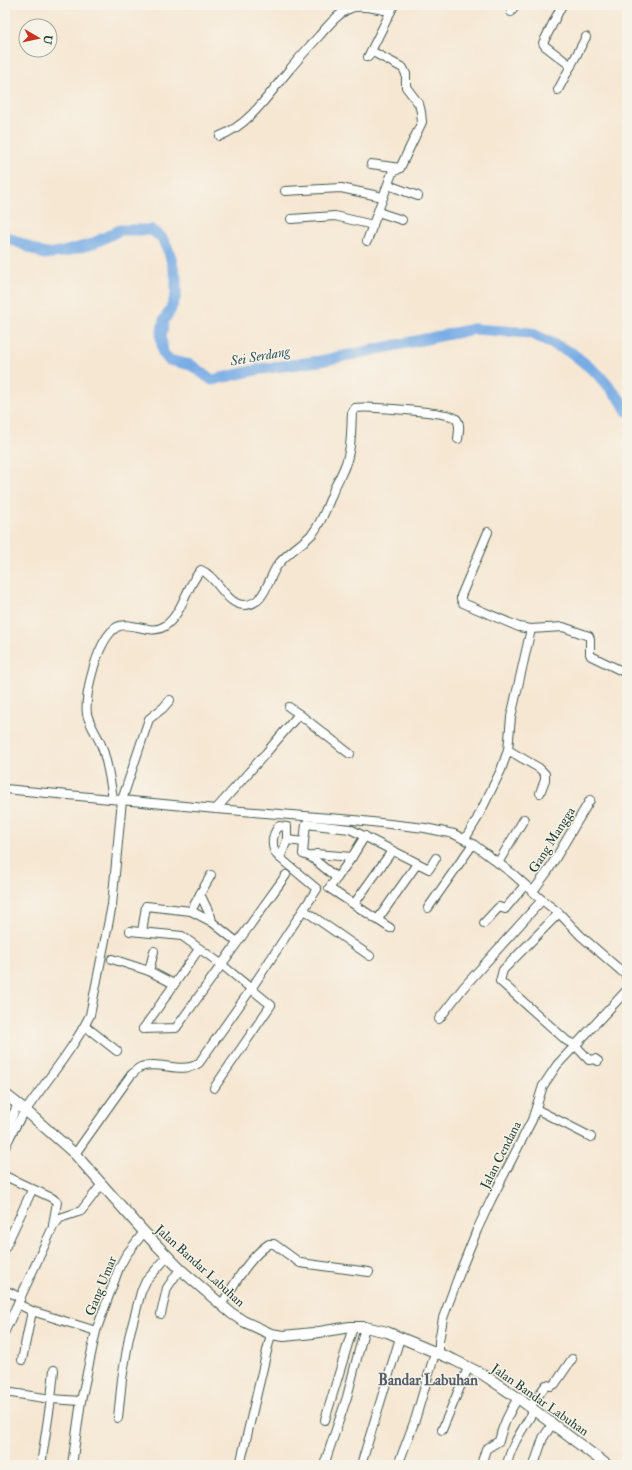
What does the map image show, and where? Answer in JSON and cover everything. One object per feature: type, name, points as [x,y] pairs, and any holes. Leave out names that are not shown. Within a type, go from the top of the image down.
[{"type":"main road","name":"Jalan Bandar Labuhan","points":[[5,1094],[75,1154],[144,1232],[180,1269],[243,1322],[271,1334],[284,1336],[353,1327],[365,1327],[387,1332],[484,1375],[532,1408],[607,1465]]},
{"type":"street","points":[[562,5],[543,43],[571,66]]},
{"type":"street","points":[[220,136],[228,133],[243,122],[263,102],[290,68],[335,19],[351,8],[392,8],[370,54],[403,68],[406,74],[406,87],[418,104],[422,122],[400,168],[392,173],[367,241]]},
{"type":"street","points":[[558,90],[586,37]]},
{"type":"street","points":[[371,164],[400,168]]},
{"type":"street","points":[[388,185],[418,196]]},
{"type":"street","points":[[285,191],[341,188],[383,197]]},
{"type":"street","points":[[378,212],[402,220]]},
{"type":"street","points":[[291,219],[335,216],[373,225]]},
{"type":"street","points":[[112,798],[106,760],[96,733],[90,722],[87,710],[88,692],[100,650],[104,642],[114,630],[118,627],[124,626],[156,629],[166,625],[177,612],[195,577],[201,570],[210,575],[234,602],[243,605],[252,604],[257,601],[263,593],[277,565],[312,533],[320,521],[348,456],[352,413],[355,408],[432,413],[452,416],[457,420],[458,439]]},
{"type":"street","points":[[488,532],[461,596],[462,602],[509,623],[531,629],[563,627],[589,636],[591,656],[626,673]]},
{"type":"street","points":[[465,839],[501,770],[508,750],[512,711],[531,629]]},
{"type":"street","points":[[5,1147],[7,1138],[56,1069],[85,1026],[90,1015],[112,905],[122,800],[149,719],[163,708],[170,700]]},
{"type":"street","points":[[289,707],[350,754]]},
{"type":"street","points":[[216,809],[299,714]]},
{"type":"street","points":[[508,750],[539,768],[545,774],[545,780],[540,793]]},
{"type":"street","points":[[5,789],[216,809],[354,820],[444,831],[465,839],[498,863],[559,913],[581,936],[627,976]]},
{"type":"street","name":"Gang Mangga","points":[[533,891],[551,867],[590,800]]},
{"type":"street","points":[[280,858],[287,840],[283,826],[284,814]]},
{"type":"street","points":[[498,863],[524,819]]},
{"type":"street","points":[[352,857],[316,854],[310,856],[303,854],[306,824],[350,829],[429,869],[436,858]]},
{"type":"street","points":[[75,1154],[131,1075],[140,1067],[193,1068],[199,1063],[304,910],[317,889],[276,854],[273,846],[275,831],[283,826]]},
{"type":"street","points":[[365,836],[352,857],[329,888],[390,928]]},
{"type":"street","points":[[287,840],[304,842]]},
{"type":"street","points":[[428,908],[473,844]]},
{"type":"street","points":[[354,904],[392,850]]},
{"type":"street","points":[[310,856],[314,861],[337,878]]},
{"type":"street","points":[[378,919],[417,864]]},
{"type":"street","points":[[191,911],[211,875]]},
{"type":"street","points":[[199,949],[143,1029],[176,1028],[286,875]]},
{"type":"street","points":[[484,923],[499,907],[505,910],[525,885]]},
{"type":"street","points":[[200,894],[212,922]]},
{"type":"street","points":[[439,1019],[463,988],[542,900]]},
{"type":"street","points":[[142,932],[146,906],[191,911],[212,922],[237,942]]},
{"type":"street","points":[[304,910],[370,956]]},
{"type":"street","points":[[559,913],[503,970],[500,981],[589,1060],[595,1059],[598,1061]]},
{"type":"street","points":[[130,931],[182,936],[221,964],[271,1005],[214,1088]]},
{"type":"street","points":[[149,971],[154,951]]},
{"type":"street","points":[[112,959],[149,971],[174,984]]},
{"type":"street","name":"Jalan Cendana","points":[[398,1465],[437,1354],[443,1318],[462,1267],[477,1230],[532,1120],[543,1086],[557,1065],[627,990]]},
{"type":"street","points":[[85,1026],[117,1051]]},
{"type":"street","points":[[5,1131],[18,1104]]},
{"type":"street","points":[[536,1109],[591,1137]]},
{"type":"street","points":[[5,1176],[32,1190],[52,1198],[57,1202],[53,1220],[53,1228]]},
{"type":"street","points":[[5,1331],[53,1228],[60,1218],[81,1211],[102,1184]]},
{"type":"street","points":[[5,1248],[32,1190]]},
{"type":"street","name":"Gang Umar","points":[[72,1465],[81,1401],[96,1331],[118,1268],[144,1232]]},
{"type":"street","points":[[221,1305],[245,1269],[260,1251],[269,1244],[274,1244],[300,1263],[369,1272]]},
{"type":"street","points":[[118,1418],[122,1379],[129,1337],[141,1292],[146,1281],[168,1256]]},
{"type":"street","points":[[160,1314],[167,1288],[180,1269]]},
{"type":"street","points":[[5,1290],[32,1311],[96,1331]]},
{"type":"street","points":[[22,1360],[32,1311]]},
{"type":"street","points":[[324,1420],[353,1327]]},
{"type":"street","points":[[324,1465],[347,1397],[365,1327]]},
{"type":"street","points":[[240,1465],[271,1334]]},
{"type":"street","points":[[361,1465],[400,1338]]},
{"type":"street","points":[[507,1465],[513,1444],[520,1434],[544,1387],[547,1385],[553,1386],[555,1384],[572,1359]]},
{"type":"street","points":[[442,1430],[468,1368]]},
{"type":"street","points":[[41,1465],[54,1370]]},
{"type":"street","points":[[5,1392],[51,1399],[81,1401]]},
{"type":"street","points":[[481,1465],[486,1449],[499,1440],[507,1415],[518,1398]]},
{"type":"street","points":[[534,1465],[543,1438],[552,1423]]},
{"type":"waterway","name":"Sei Serdang","points":[[5,236],[44,254],[63,252],[92,244],[120,230],[152,230],[162,238],[169,252],[176,277],[176,295],[170,311],[164,320],[161,337],[163,353],[169,360],[191,365],[212,380],[261,369],[320,361],[474,329],[531,333],[572,353],[599,375],[622,402],[627,411]]},
{"type":"district","name":"Bandar Labuhan","points":[[428,1380]]}]
